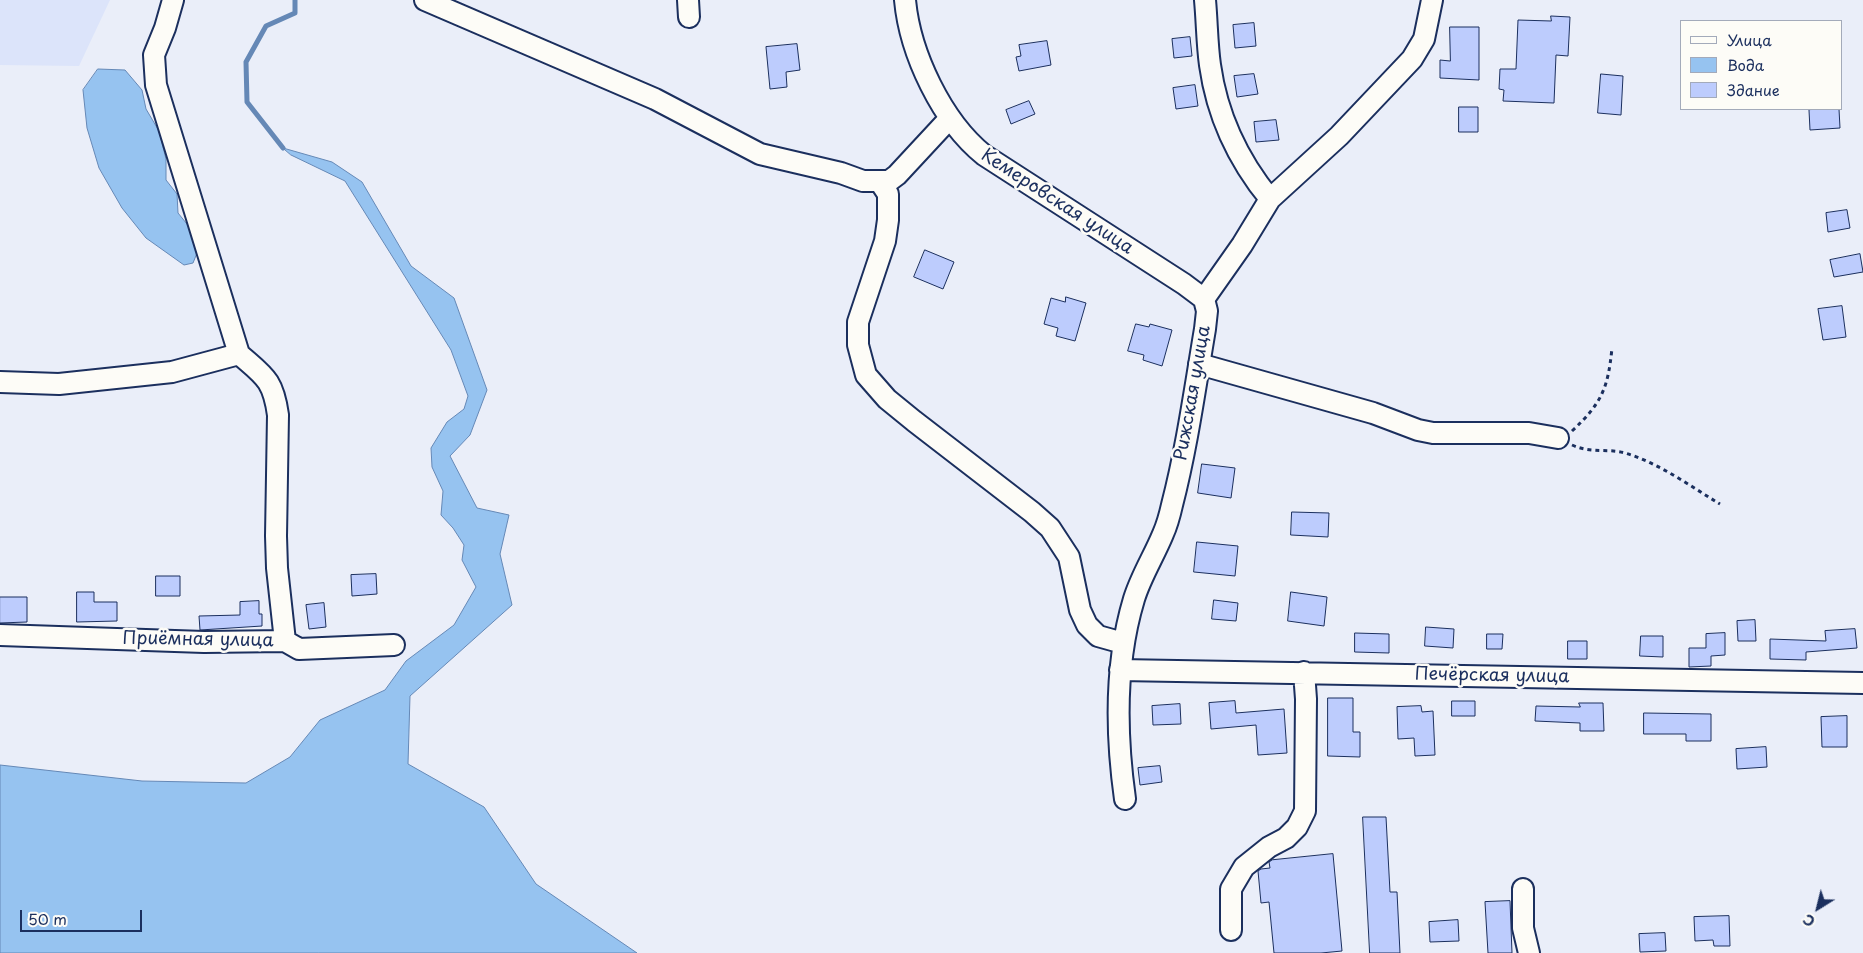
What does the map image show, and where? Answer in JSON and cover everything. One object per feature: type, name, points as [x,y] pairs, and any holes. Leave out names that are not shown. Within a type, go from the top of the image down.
[{"type":"street","points":[[173,0],[154,56],[156,85],[239,354],[265,377],[272,387],[276,399],[278,415],[277,568],[285,641]]},
{"type":"street","points":[[425,0],[654,99],[760,154],[841,173],[864,181],[889,181],[897,175],[949,119]]},
{"type":"street","name":"Кемеровская улица","points":[[906,0],[911,34],[920,62],[949,119],[972,146],[984,156],[1184,284],[1204,299]]},
{"type":"street","points":[[1205,0],[1210,63],[1220,111],[1238,154],[1258,185],[1270,199]]},
{"type":"street","name":"Рижская улица","points":[[1125,799],[1120,741],[1120,670],[1123,644],[1134,599],[1146,568],[1164,532],[1182,464],[1207,312],[1204,299],[1242,245],[1270,199],[1339,136],[1412,59],[1424,39],[1432,0]]},
{"type":"street","points":[[880,182],[888,194],[888,220],[885,242],[858,322],[858,345],[866,375],[887,399],[914,422],[1032,512],[1050,528],[1070,557],[1080,610],[1087,625],[1098,636],[1123,644]]},
{"type":"street","points":[[0,382],[59,384],[172,372],[239,354]]},
{"type":"street","points":[[1199,364],[1373,413],[1433,434],[1529,433],[1558,438]]},
{"type":"street","name":"Приёмная улица","points":[[0,635],[204,642],[285,641],[299,649],[394,645]]},
{"type":"street","name":"Печёрская улица","points":[[1120,670],[1863,683]]},
{"type":"street","points":[[1231,930],[1231,889],[1244,867],[1269,847],[1286,838],[1298,826],[1305,811],[1306,698],[1304,672]]},
{"type":"street","points":[[1523,889],[1522,928],[1530,953]]},
{"type":"path","points":[[1558,438],[1572,430],[1586,417],[1603,396],[1607,383],[1612,348]]},
{"type":"path","points":[[1558,438],[1577,448],[1594,452],[1623,452],[1638,458],[1678,478],[1720,504]]},
{"type":"shaded area","points":[[0,0],[110,0],[79,66],[0,65]]},
{"type":"water","points":[[98,69],[125,70],[142,90],[146,109],[159,131],[166,159],[166,180],[177,194],[178,213],[191,229],[197,253],[193,263],[184,265],[146,238],[122,208],[99,168],[87,128],[83,90]]},
{"type":"water","points":[[283,148],[332,162],[362,182],[411,266],[454,298],[487,390],[470,435],[450,456],[477,508],[509,515],[500,554],[512,605],[410,696],[408,764],[484,807],[536,884],[637,953],[0,953],[0,765],[142,781],[246,783],[290,757],[320,720],[385,690],[406,661],[454,625],[476,587],[462,560],[464,545],[453,528],[441,515],[443,491],[432,467],[431,448],[447,422],[464,409],[468,396],[451,350],[345,181],[291,155]]},
{"type":"building","points":[[1551,16],[1570,17],[1568,56],[1556,55],[1554,103],[1503,101],[1504,90],[1499,89],[1500,69],[1516,69],[1518,20],[1551,21]]},
{"type":"building","points":[[1254,23],[1256,46],[1235,48],[1233,25]]},
{"type":"building","points":[[1450,27],[1479,27],[1479,80],[1440,78],[1440,60],[1450,61]]},
{"type":"building","points":[[1190,37],[1192,56],[1174,58],[1172,39]]},
{"type":"building","points":[[1047,41],[1051,65],[1019,71],[1016,57],[1021,56],[1019,45]]},
{"type":"building","points":[[797,44],[800,70],[786,72],[787,87],[770,89],[766,47]]},
{"type":"building","points":[[1254,74],[1258,94],[1237,97],[1234,76]]},
{"type":"building","points":[[1601,74],[1623,76],[1621,115],[1598,113]]},
{"type":"building","points":[[1195,85],[1198,106],[1176,109],[1173,88]]},
{"type":"building","points":[[1029,101],[1035,114],[1011,124],[1006,110]]},
{"type":"building","points":[[1459,107],[1478,107],[1478,132],[1459,132]]},
{"type":"building","points":[[1809,110],[1839,110],[1840,128],[1810,130]]},
{"type":"building","points":[[1276,120],[1279,140],[1256,142],[1254,122]]},
{"type":"building","points":[[1847,210],[1850,228],[1828,232],[1826,213]]},
{"type":"building","points":[[925,250],[954,262],[943,289],[914,277]]},
{"type":"building","points":[[1860,254],[1863,272],[1834,277],[1830,260]]},
{"type":"building","points":[[1066,297],[1086,303],[1075,341],[1056,336],[1058,328],[1044,324],[1051,298],[1065,302]]},
{"type":"building","points":[[1842,306],[1846,337],[1823,340],[1818,309]]},
{"type":"building","points":[[1136,324],[1149,327],[1150,324],[1172,330],[1162,366],[1143,360],[1144,355],[1128,351]]},
{"type":"building","points":[[1202,464],[1235,468],[1231,498],[1198,493]]},
{"type":"building","points":[[1292,512],[1329,513],[1328,537],[1291,535]]},
{"type":"building","points":[[1197,542],[1238,546],[1235,576],[1194,572]]},
{"type":"building","points":[[376,574],[377,594],[352,596],[351,575]]},
{"type":"building","points":[[156,576],[180,576],[180,596],[156,596]]},
{"type":"building","points":[[77,592],[94,592],[94,602],[117,602],[117,621],[77,622]]},
{"type":"building","points":[[1291,592],[1327,597],[1324,626],[1288,621]]},
{"type":"building","points":[[0,597],[27,597],[27,622],[0,623]]},
{"type":"building","points":[[1214,600],[1238,603],[1236,621],[1212,619]]},
{"type":"building","points":[[259,601],[259,614],[262,614],[262,626],[200,630],[199,616],[240,615],[240,602]]},
{"type":"building","points":[[324,603],[326,627],[309,629],[306,605]]},
{"type":"building","points":[[1755,620],[1756,641],[1738,641],[1737,621]]},
{"type":"building","points":[[1426,627],[1454,629],[1453,648],[1425,646]]},
{"type":"building","points":[[1855,629],[1857,648],[1806,652],[1806,660],[1770,659],[1770,639],[1826,641],[1825,631]]},
{"type":"building","points":[[1355,633],[1389,634],[1389,653],[1355,652]]},
{"type":"building","points":[[1725,633],[1725,655],[1711,656],[1711,666],[1689,667],[1689,648],[1706,648],[1706,634]]},
{"type":"building","points":[[1487,634],[1503,634],[1502,649],[1487,649]]},
{"type":"building","points":[[1641,636],[1663,636],[1663,657],[1640,656]]},
{"type":"building","points":[[1568,641],[1587,641],[1587,659],[1568,659]]},
{"type":"building","points":[[1328,698],[1353,698],[1353,732],[1360,732],[1360,757],[1328,756]]},
{"type":"building","points":[[1235,701],[1236,713],[1284,709],[1287,753],[1258,755],[1256,725],[1211,729],[1209,703]]},
{"type":"building","points":[[1452,701],[1475,701],[1475,716],[1452,716]]},
{"type":"building","points":[[1579,703],[1603,703],[1604,731],[1580,731],[1580,723],[1535,721],[1536,706],[1580,707]]},
{"type":"building","points":[[1180,704],[1181,724],[1153,725],[1152,706]]},
{"type":"building","points":[[1421,706],[1422,712],[1433,711],[1435,755],[1415,756],[1414,738],[1398,739],[1397,707]]},
{"type":"building","points":[[1644,713],[1711,714],[1711,741],[1686,741],[1686,734],[1644,734]]},
{"type":"building","points":[[1847,716],[1847,747],[1822,747],[1821,717]]},
{"type":"building","points":[[1766,747],[1767,767],[1737,769],[1736,749]]},
{"type":"building","points":[[1160,766],[1162,782],[1140,785],[1138,768]]},
{"type":"building","points":[[1363,817],[1386,817],[1390,892],[1397,892],[1400,953],[1370,953]]},
{"type":"building","points":[[1333,854],[1342,951],[1274,953],[1269,902],[1261,903],[1258,871],[1270,868],[1269,862],[1272,860]]},
{"type":"building","points":[[1510,901],[1512,953],[1488,953],[1485,902]]},
{"type":"building","points":[[1729,916],[1730,946],[1714,946],[1713,940],[1695,941],[1694,917]]},
{"type":"building","points":[[1458,920],[1459,941],[1430,942],[1429,922]]},
{"type":"building","points":[[1665,933],[1666,951],[1640,952],[1639,934]]},
{"type":"waterway","points":[[283,148],[247,102],[246,62],[266,26],[295,13],[295,0]]}]
